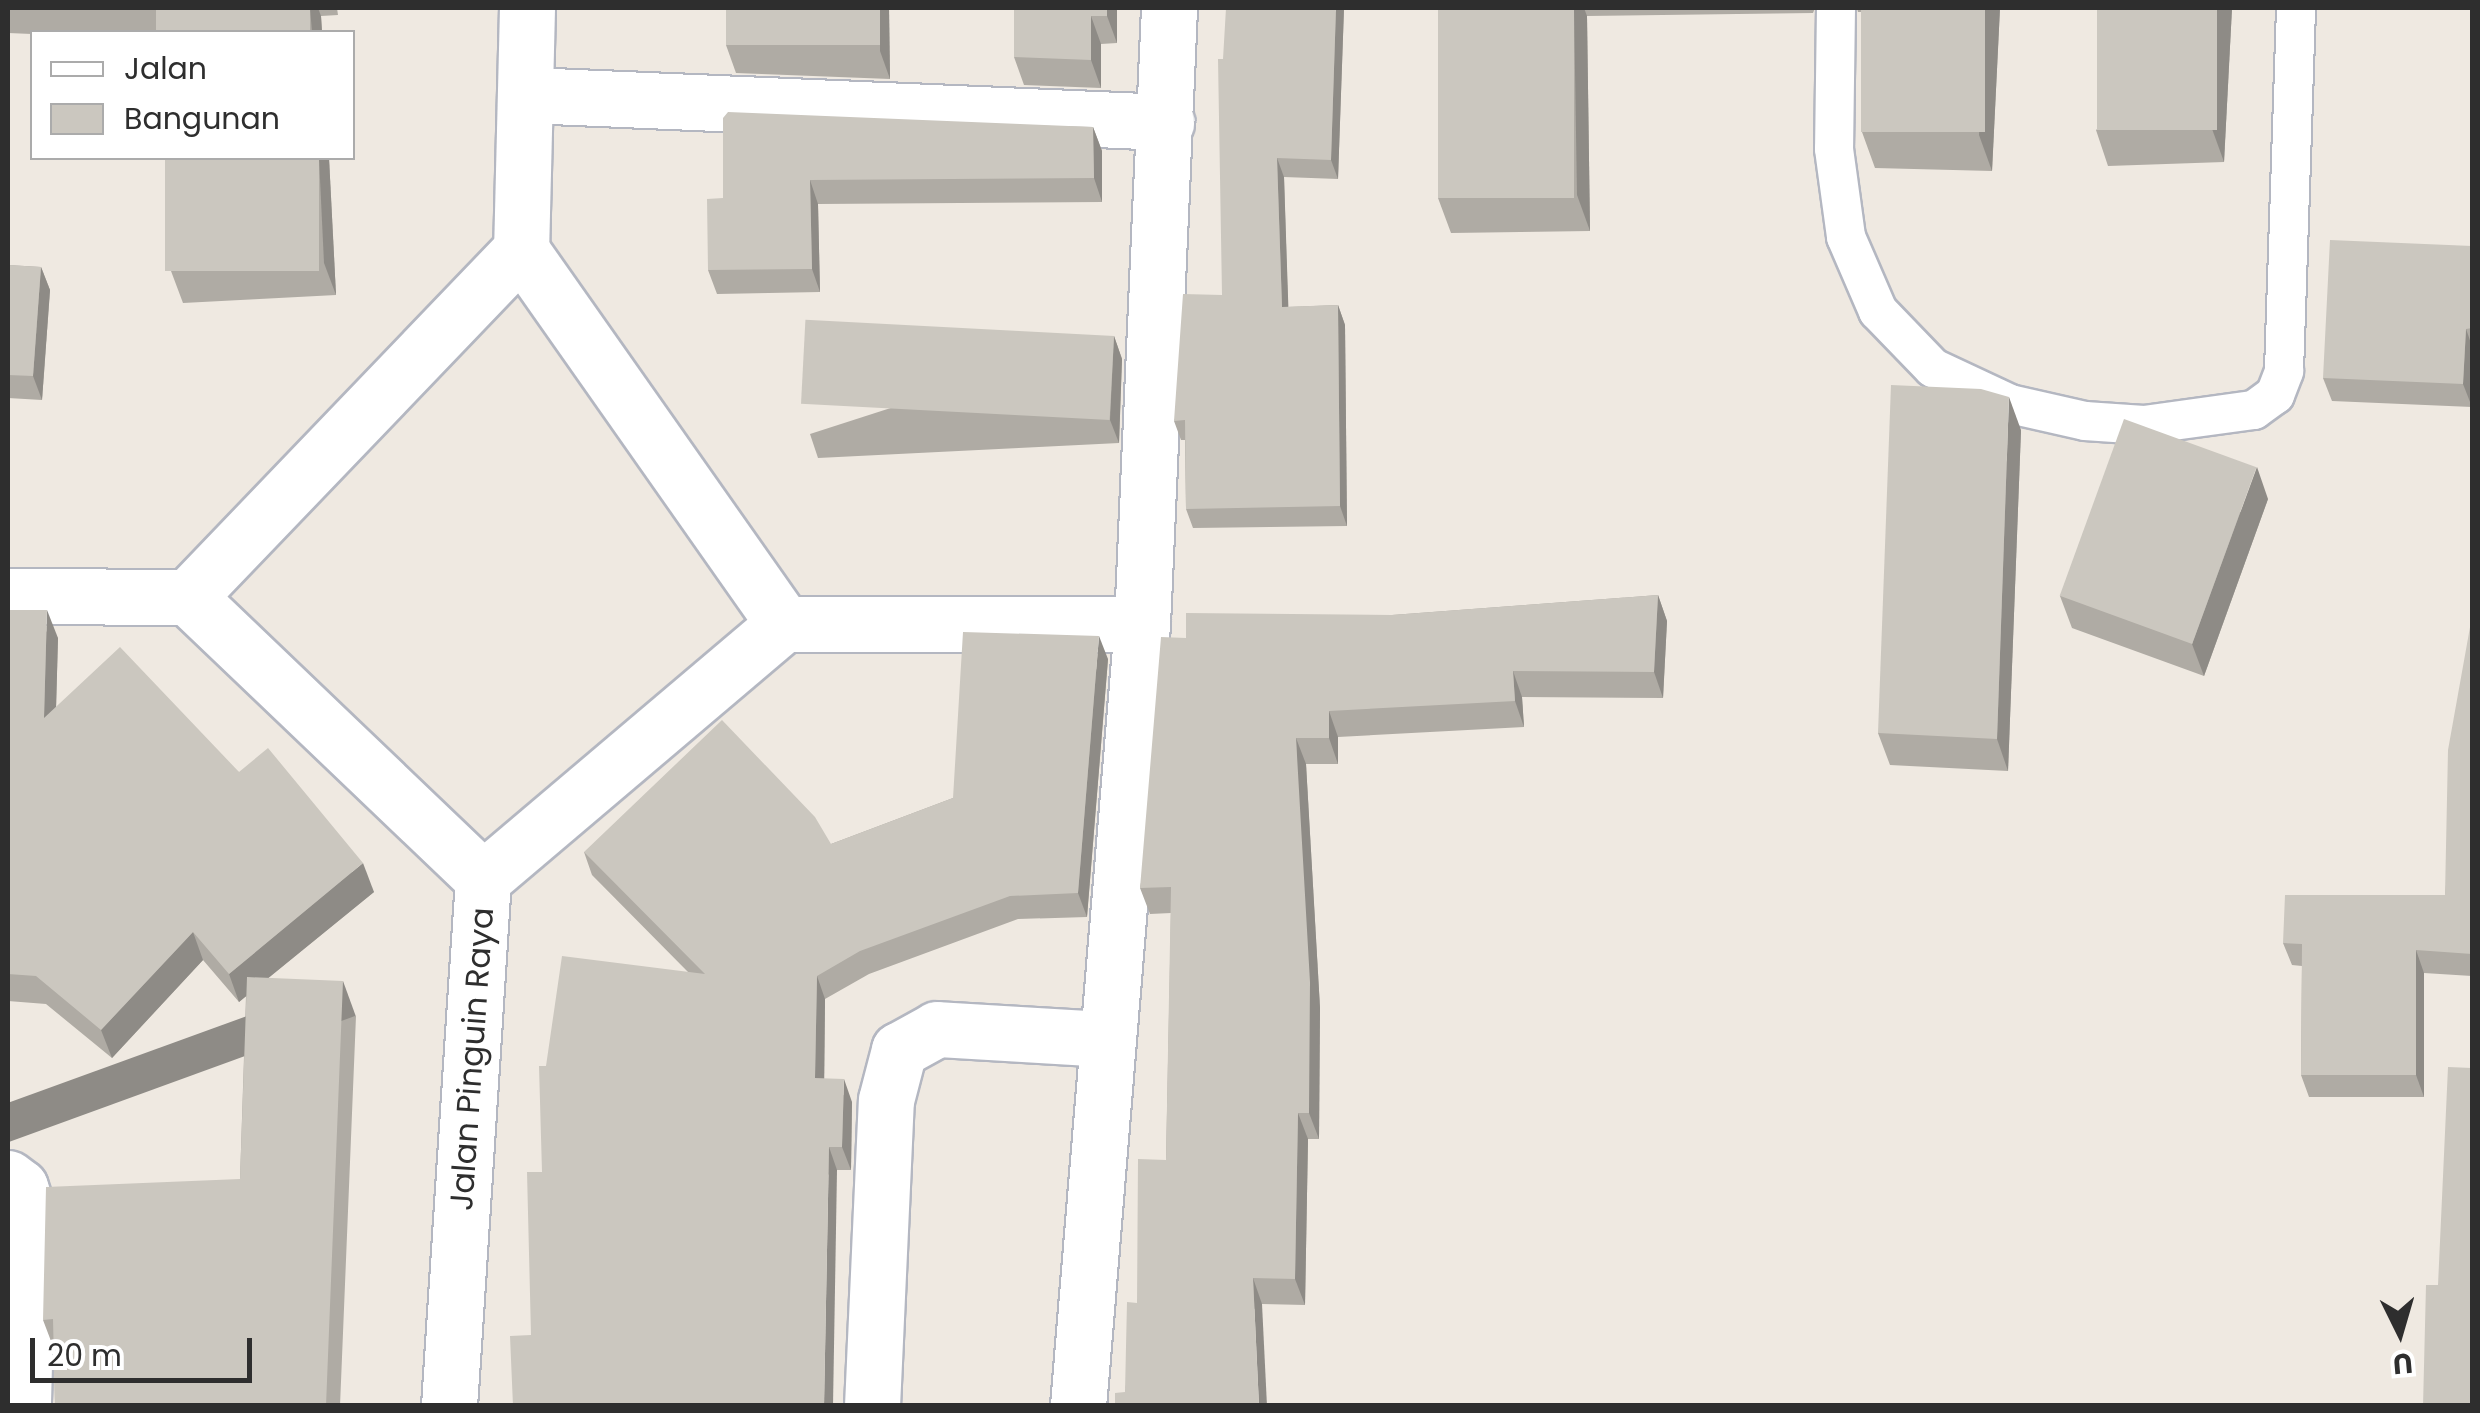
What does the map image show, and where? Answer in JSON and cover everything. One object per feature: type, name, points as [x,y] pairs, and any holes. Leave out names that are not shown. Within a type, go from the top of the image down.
[{"type":"street","points":[[527,8],[522,250],[784,624]]},
{"type":"street","points":[[1078,1406],[1104,1039],[1142,624],[1169,8]]},
{"type":"street","points":[[528,95],[1166,122]]},
{"type":"street","points":[[8,596],[188,597],[522,250]]},
{"type":"street","name":"Jalan Pinguin Raya","points":[[188,597],[483,880],[449,1406]]},
{"type":"street","points":[[483,880],[784,624],[1142,624]]},
{"type":"street","points":[[872,1406],[886,1100],[899,1050],[937,1029],[1104,1039]]},
{"type":"street","points":[[8,1178],[20,1187],[28,1211],[24,1406]]},
{"type":"lane","points":[[1836,8],[1834,149],[1846,237],[1878,311],[1933,368],[2010,404],[2085,422],[2144,425],[2254,410],[2275,395],[2284,370],[2296,8]]},
{"type":"building","points":[[156,8],[310,8],[310,30],[156,30]]},
{"type":"building","points":[[726,8],[880,8],[880,45],[726,45]]},
{"type":"building","points":[[1014,8],[1107,8],[1107,16],[1091,16],[1091,60],[1014,57]]},
{"type":"building","points":[[1226,8],[1336,8],[1331,160],[1277,158],[1282,307],[1338,305],[1340,506],[1186,509],[1185,420],[1174,421],[1183,294],[1222,295],[1218,59],[1223,59]]},
{"type":"building","points":[[1438,8],[1574,8],[1574,198],[1438,198]]},
{"type":"building","points":[[1861,8],[1985,8],[1985,132],[1861,132]]},
{"type":"building","points":[[2097,8],[2217,8],[2217,130],[2097,130]]},
{"type":"building","points":[[728,112],[1093,127],[1094,178],[810,180],[812,269],[708,270],[707,199],[723,198],[723,118]]},
{"type":"building","points":[[165,160],[319,160],[319,271],[165,271]]},
{"type":"building","points":[[2330,240],[2472,246],[2472,328],[2466,329],[2463,384],[2323,378]]},
{"type":"building","points":[[8,265],[41,267],[33,376],[8,375]]},
{"type":"building","points":[[805,320],[1114,336],[1110,420],[801,404]]},
{"type":"building","points":[[1891,385],[1981,389],[2009,397],[1997,739],[1878,733]]},
{"type":"building","points":[[2124,419],[2256,467],[2192,644],[2060,596]]},
{"type":"building","points":[[1658,595],[1654,672],[1513,671],[1515,701],[1329,711],[1329,738],[1296,738],[1310,982],[1309,1113],[1298,1113],[1295,1279],[1253,1278],[1259,1406],[1115,1406],[1115,1393],[1125,1392],[1127,1302],[1137,1303],[1138,1159],[1166,1160],[1171,887],[1140,888],[1161,637],[1186,638],[1186,613],[1392,615]]},
{"type":"building","points":[[8,610],[47,610],[44,718],[120,647],[239,772],[268,748],[363,863],[229,974],[193,932],[101,1030],[36,976],[8,974]]},
{"type":"building","points":[[2472,616],[2472,954],[2416,950],[2416,1075],[2301,1075],[2302,944],[2283,943],[2285,895],[2445,895],[2448,750]]},
{"type":"building","points":[[963,632],[1099,636],[1078,893],[1010,896],[860,951],[817,976],[815,1078],[844,1079],[842,1147],[829,1147],[824,1406],[513,1406],[510,1336],[531,1335],[527,1172],[542,1172],[539,1066],[546,1066],[562,956],[705,974],[584,852],[722,720],[815,817],[831,844],[953,798]]},
{"type":"building","points":[[247,977],[343,981],[326,1406],[55,1406],[53,1319],[43,1320],[46,1187],[240,1179]]},
{"type":"building","points":[[2448,1067],[2472,1068],[2472,1406],[2423,1406],[2426,1285],[2438,1285]]}]
